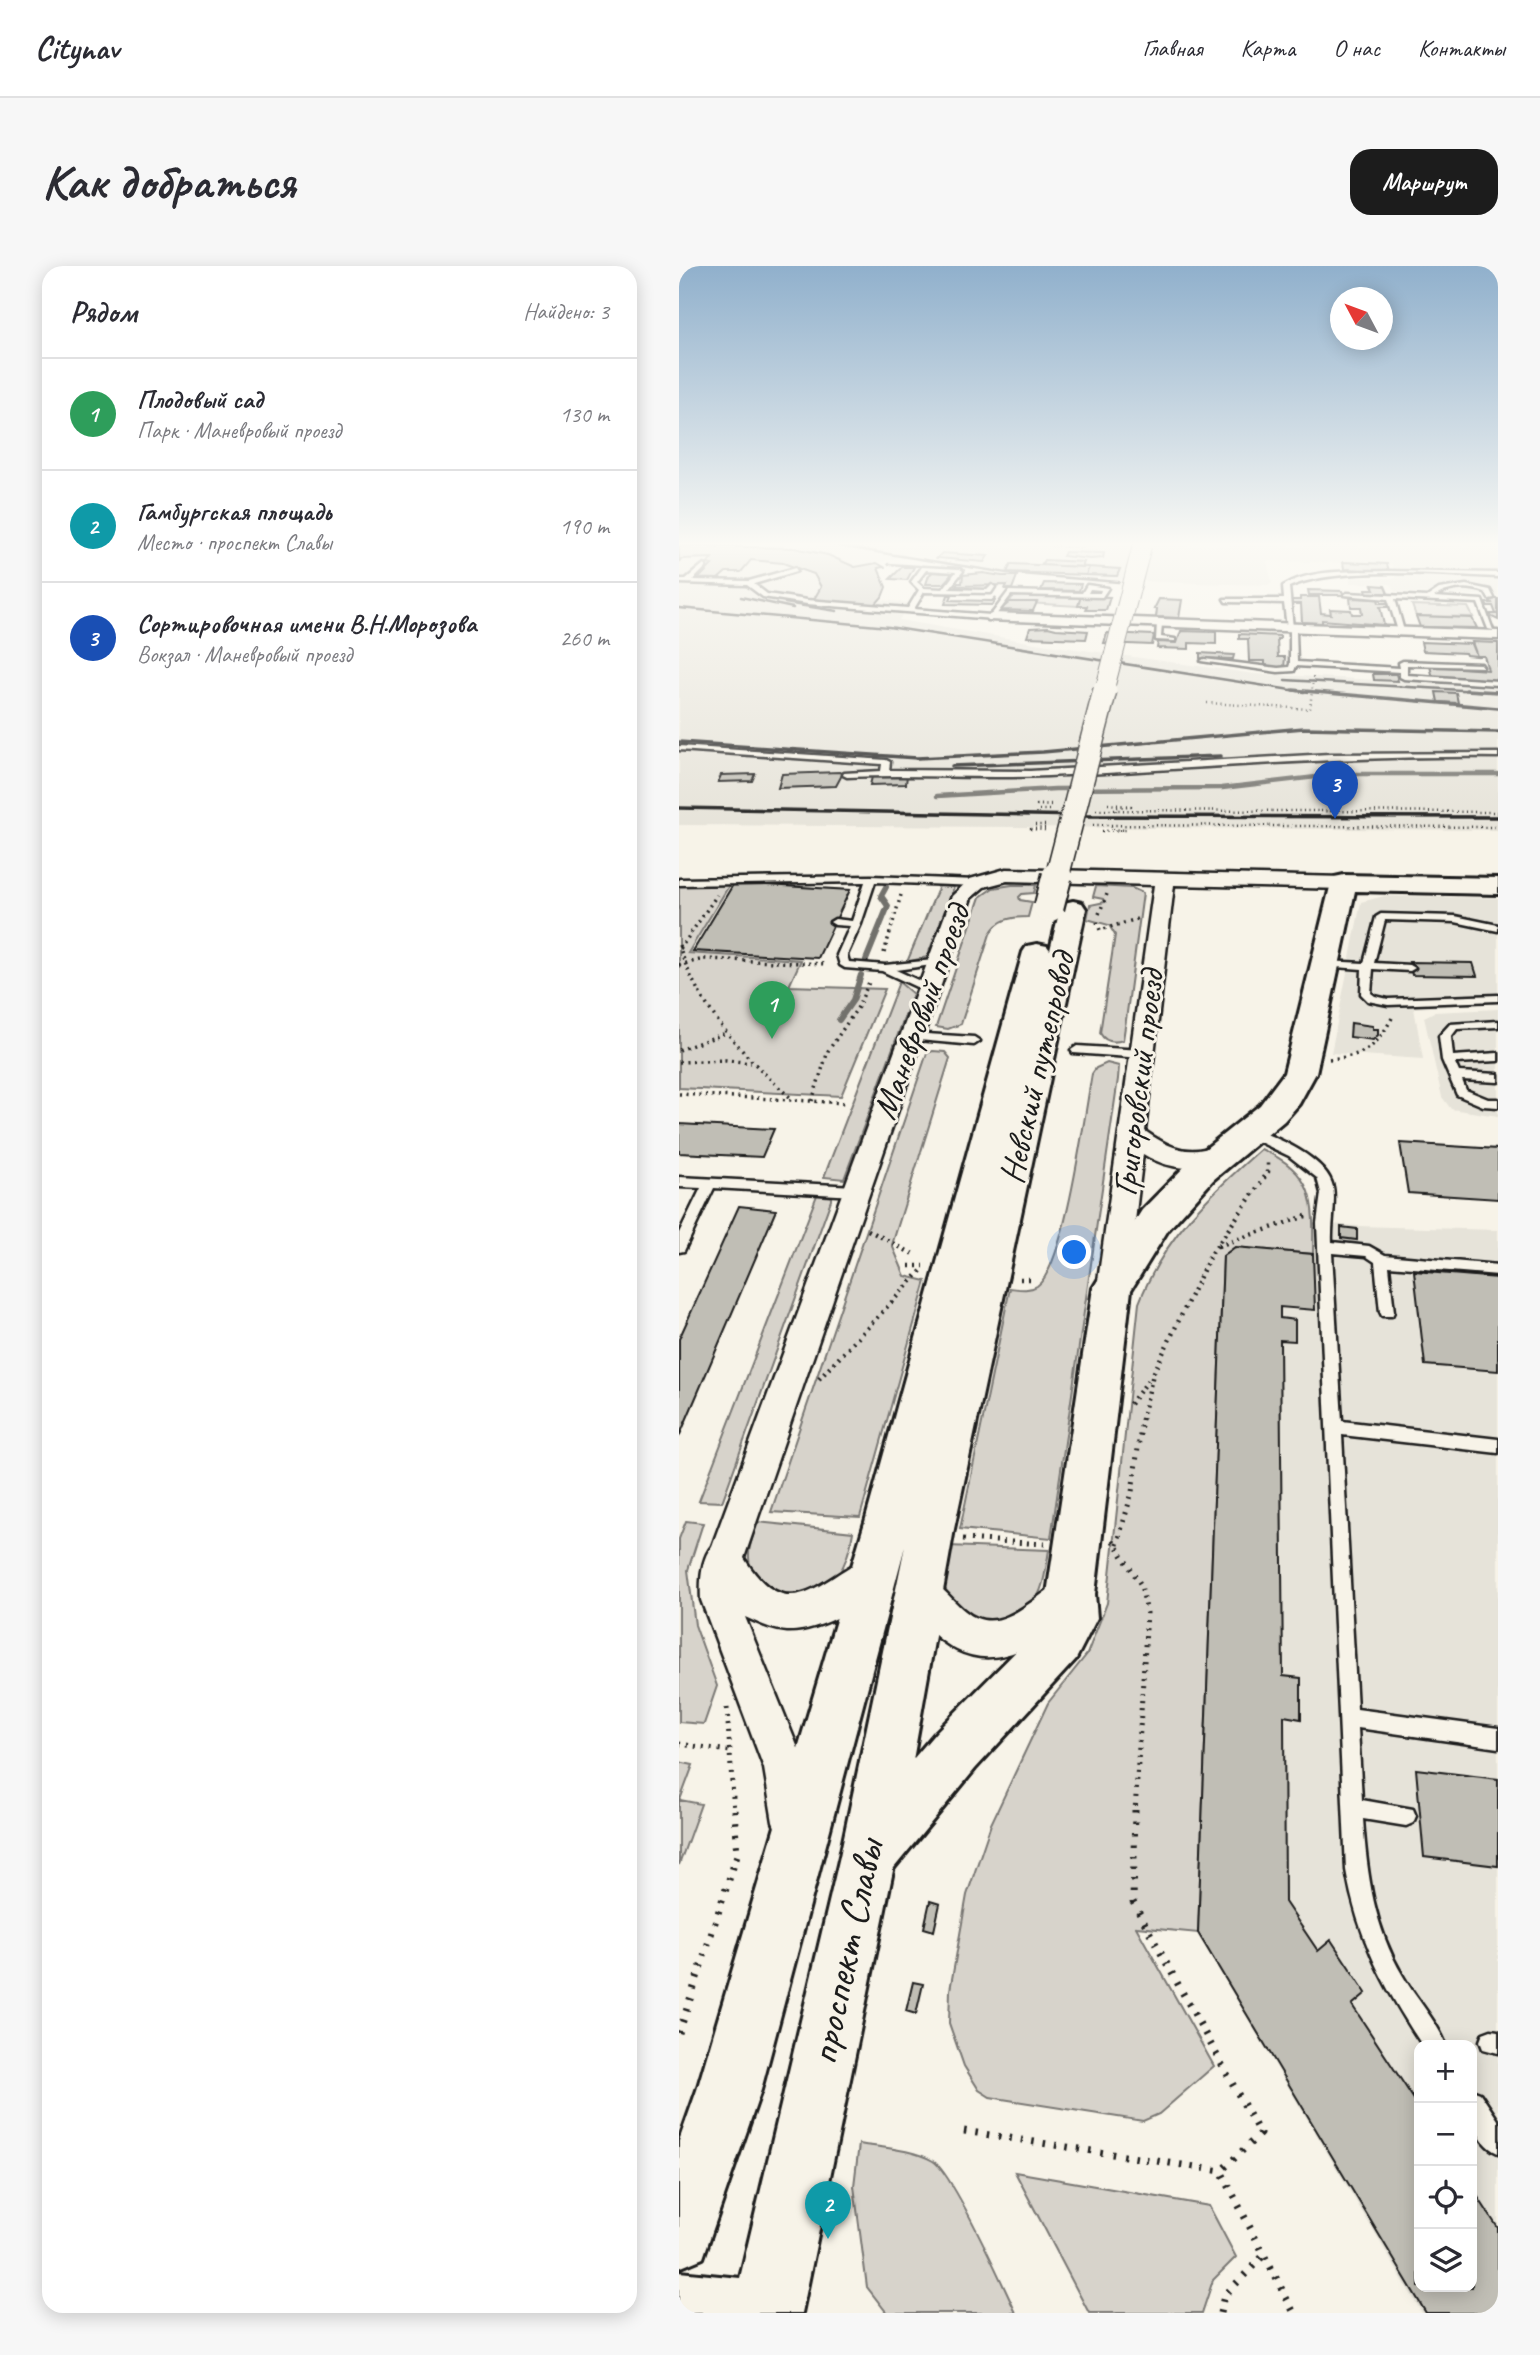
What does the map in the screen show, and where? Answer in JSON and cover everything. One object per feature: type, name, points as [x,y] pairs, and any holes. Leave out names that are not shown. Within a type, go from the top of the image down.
[{"type":"main road","name":"Невский путепровод","points":[[896,1581],[934,1516],[1064,895],[1121,642]]},
{"type":"main road","points":[[1104,796],[1137,642]]},
{"type":"main road","name":"Невский путепровод","points":[[896,1581],[1064,895],[1086,854]]},
{"type":"main road","name":"Маневровый проезд","points":[[1344,883],[1498,886]]},
{"type":"main road","name":"Григоровский проезд","points":[[868,1856],[956,1750],[1059,1642],[1073,1619],[1071,1594],[1112,1289],[1155,1220],[1177,1195],[1223,1153],[1263,1139],[1300,1073],[1344,883]]},
{"type":"main road","name":"проспект Славы","points":[[679,2234],[729,2090],[796,1854],[896,1581]]},
{"type":"main road","name":"проспект Славы","points":[[767,2313],[868,1856],[896,1581]]},
{"type":"main road","points":[[679,2307],[741,2313]]},
{"type":"street","name":"Маневровый проезд","points":[[796,1854],[793,1804],[785,1768],[720,1600],[718,1580],[723,1559],[962,896],[977,883],[1006,875],[1064,895],[1165,878],[1344,883]]},
{"type":"street","name":"Григоровский проезд","points":[[1112,1289],[1165,878]]},
{"type":"street","points":[[1132,1134],[1154,1151],[1179,1160],[1206,1159],[1223,1153]]},
{"type":"street","points":[[723,1559],[754,1602],[775,1610],[794,1612],[818,1608],[843,1595],[896,1581],[953,1627],[964,1633],[991,1639],[1027,1630],[1071,1594]]},
{"type":"lane","points":[[1204,661],[1278,670],[1291,669],[1294,664],[1293,642]]},
{"type":"lane","points":[[1481,666],[1403,663],[1402,670],[1404,677],[1498,682]]},
{"type":"lane","points":[[1294,664],[1402,670]]},
{"type":"lane","points":[[679,748],[886,762],[885,773]]},
{"type":"lane","points":[[847,775],[1048,773],[1390,754],[1498,755]]},
{"type":"lane","points":[[679,882],[719,879],[809,882],[871,879],[977,883]]},
{"type":"lane","points":[[871,879],[842,955],[845,965],[881,968],[939,961]]},
{"type":"lane","points":[[1498,928],[1455,919],[1381,917],[1367,967],[1366,994],[1373,999],[1401,1001],[1498,998]]},
{"type":"lane","points":[[835,922],[856,924]]},
{"type":"lane","points":[[1326,964],[1411,968]]},
{"type":"lane","points":[[881,968],[929,989]]},
{"type":"lane","points":[[1498,1024],[1454,1026],[1445,1036],[1448,1060],[1461,1092],[1487,1102],[1498,1103]]},
{"type":"lane","points":[[911,1037],[974,1041]]},
{"type":"lane","points":[[1077,1050],[1142,1054]]},
{"type":"lane","points":[[1448,1060],[1498,1057]]},
{"type":"lane","points":[[1454,1076],[1498,1078]]},
{"type":"lane","points":[[1263,1139],[1321,1172],[1326,1184],[1325,1247],[1356,1870],[1365,1922],[1387,1973],[1432,2040]]},
{"type":"lane","points":[[679,1182],[855,1191]]},
{"type":"lane","points":[[679,1247],[710,1183]]},
{"type":"lane","points":[[1325,1247],[1369,1251],[1382,1260],[1498,1270]]},
{"type":"lane","points":[[1382,1260],[1387,1312]]},
{"type":"lane","points":[[1334,1427],[1498,1446]]},
{"type":"lane","points":[[1349,1717],[1498,1738]]},
{"type":"lane","points":[[1353,1808],[1406,1816]]},
{"type":"lane","points":[[1473,2103],[1498,2141]]},
{"type":"path","points":[[1207,703],[1310,709],[1313,665]]},
{"type":"path","points":[[1104,796],[1131,806],[1117,807],[1116,811]]},
{"type":"path","points":[[1039,810],[1053,807]]},
{"type":"path","points":[[1091,810],[1498,812]]},
{"type":"path","points":[[1035,825],[1046,828]]},
{"type":"path","points":[[1086,825],[1498,827]]},
{"type":"path","points":[[1102,831],[1126,830],[1111,829],[1112,825]]},
{"type":"path","points":[[719,879],[722,886],[680,947],[681,964],[726,1033],[752,1063],[793,1100]]},
{"type":"path","points":[[812,1101],[828,1051],[881,968],[901,900],[901,893],[888,880]]},
{"type":"path","points":[[1108,885],[1105,903],[1095,920],[1100,930],[1145,916]]},
{"type":"path","points":[[681,964],[704,960],[845,965]]},
{"type":"path","points":[[1322,1060],[1356,1057],[1368,1051],[1381,1040],[1401,1001]]},
{"type":"path","points":[[679,1050],[726,1033]]},
{"type":"path","points":[[679,1062],[726,1060],[752,1063]]},
{"type":"path","points":[[679,1094],[847,1103]]},
{"type":"path","points":[[1117,1546],[1132,1492],[1143,1413],[1153,1374],[1210,1256],[1268,1172],[1268,1157],[1263,1139]]},
{"type":"path","points":[[1218,1246],[1288,1220],[1325,1213]]},
{"type":"path","points":[[865,1228],[913,1254]]},
{"type":"path","points":[[816,1381],[924,1268]]},
{"type":"path","points":[[1128,1406],[1153,1374]]},
{"type":"path","points":[[1108,1532],[1141,1585],[1147,1613],[1134,1824],[1133,1902],[1260,2134],[1221,2171]]},
{"type":"path","points":[[954,1538],[1053,1545]]},
{"type":"path","points":[[679,2034],[737,1855],[726,1696]]},
{"type":"path","points":[[679,1744],[730,1751]]},
{"type":"path","points":[[964,2131],[1221,2171]]},
{"type":"path","points":[[1221,2171],[1294,2313]]},
{"type":"path","points":[[1220,2313],[1224,2296],[1264,2255]]},
{"type":"shaded area","points":[[679,642],[1026,642],[1255,674],[1498,686],[1498,830],[679,825]]},
{"type":"shaded area","points":[[730,884],[688,953],[801,960],[789,986],[885,989],[841,1096],[679,1088],[679,885]]},
{"type":"shaded area","points":[[1036,885],[1034,893],[1022,894],[1019,897],[1020,900],[1032,902],[1028,917],[1006,920],[993,929],[961,1024],[948,1029],[936,1027],[980,897],[993,888]]},
{"type":"shaded area","points":[[939,886],[954,887],[927,957],[907,962]]},
{"type":"shaded area","points":[[1096,886],[1132,888],[1143,893],[1123,1040],[1110,1041],[1100,1033],[1115,935],[1109,925],[1087,919],[1090,905],[1105,902],[1093,897]]},
{"type":"shaded area","points":[[1384,896],[1498,898],[1498,1003],[1414,1008],[1423,1059],[1331,1053],[1361,902]]},
{"type":"shaded area","points":[[899,982],[913,994],[844,1179],[824,1177]]},
{"type":"shaded area","points":[[1498,1009],[1498,1116],[1451,1109],[1442,1097],[1424,1017],[1434,1012]]},
{"type":"shaded area","points":[[945,1052],[950,1058],[892,1245],[905,1276],[926,1281],[860,1517],[771,1512],[927,1053]]},
{"type":"shaded area","points":[[1107,1063],[1119,1066],[1118,1079],[1051,1538],[960,1529],[1010,1288],[1034,1288],[1047,1273],[1065,1221],[1092,1074],[1096,1068]]},
{"type":"shaded area","points":[[1261,1149],[1292,1168],[1308,1191],[1313,1219],[1313,1254],[1235,1247],[1223,1256],[1198,1933],[1136,1927],[1214,2066],[1159,2114],[1143,2121],[990,2097],[979,2090],[964,2066],[949,2023],[950,1990],[967,1895],[991,1824],[1048,1703],[1087,1654],[1107,1603],[1139,1303],[1175,1237],[1223,1183]]},
{"type":"shaded area","points":[[817,1195],[831,1197],[831,1200],[722,1502],[699,1501]]},
{"type":"shaded area","points":[[1306,1222],[1498,1230],[1498,2313],[1422,2313],[1197,1933],[1222,1255],[1235,1246]]},
{"type":"shaded area","points":[[686,1521],[703,1523],[688,1570],[695,1625],[717,1686],[704,1724],[679,1722],[679,1539]]},
{"type":"shaded area","points":[[757,1522],[853,1532],[849,1552],[840,1572],[832,1581],[807,1592],[779,1592],[767,1588],[757,1580],[751,1569],[749,1550]]},
{"type":"shaded area","points":[[948,1546],[1049,1550],[1038,1596],[1024,1610],[980,1628],[946,1594],[943,1576]]},
{"type":"shaded area","points":[[679,1762],[693,1765],[680,1800],[701,1804],[679,1865]]},
{"type":"shaded area","points":[[859,2144],[916,2154],[933,2161],[942,2170],[977,2231],[1016,2313],[887,2313],[867,2287],[854,2186]]},
{"type":"shaded area","points":[[1015,2172],[1209,2206],[1236,2257],[1213,2280],[1202,2313],[1089,2313]]},
{"type":"building","points":[[1104,642],[1153,642],[1152,645]]},
{"type":"building","points":[[1158,642],[1216,642],[1216,644],[1189,643],[1189,649],[1157,648]]},
{"type":"building","points":[[1248,642],[1277,642],[1278,657],[1285,657],[1284,668],[1265,667],[1265,661],[1249,661]]},
{"type":"building","points":[[1421,642],[1472,644],[1477,656],[1423,651]]},
{"type":"building","points":[[1472,642],[1498,643],[1498,680],[1433,678],[1430,666],[1488,670],[1484,656],[1477,656]]},
{"type":"building","points":[[1200,653],[1234,655],[1233,659],[1200,658]]},
{"type":"building","points":[[1373,674],[1396,674],[1398,681],[1374,680]]},
{"type":"building","points":[[1436,692],[1456,693],[1458,703],[1438,702]]},
{"type":"building","points":[[843,773],[836,786],[778,788],[782,774]]},
{"type":"building","points":[[755,774],[752,781],[718,782],[721,775]]},
{"type":"building","points":[[907,776],[906,784],[870,785],[872,777]]},
{"type":"building","points":[[734,883],[850,890],[818,958],[693,951]]},
{"type":"building","points":[[1409,962],[1473,963],[1477,976],[1412,975]]},
{"type":"building","points":[[1351,1023],[1373,1026],[1373,1029],[1378,1029],[1378,1035],[1373,1040],[1350,1037]]},
{"type":"building","points":[[679,1124],[774,1129],[762,1157],[679,1153]]},
{"type":"building","points":[[1400,1143],[1498,1149],[1498,1199],[1408,1193]]},
{"type":"building","points":[[739,1206],[776,1210],[679,1437],[679,1339]]},
{"type":"building","points":[[1341,1227],[1357,1229],[1357,1240],[1341,1238]]},
{"type":"building","points":[[1235,1247],[1313,1254],[1315,1310],[1280,1307],[1280,1318],[1295,1320],[1295,1341],[1280,1340],[1283,1676],[1301,1678],[1301,1719],[1284,1716],[1285,1902],[1318,1951],[1331,1940],[1366,1993],[1352,2005],[1414,2099],[1414,2292],[1477,2292],[1477,2196],[1498,2228],[1498,2313],[1426,2313],[1198,1933],[1223,1256]]},
{"type":"building","points":[[1414,1271],[1498,1278],[1498,1371],[1425,1365]]},
{"type":"building","points":[[1416,1769],[1498,1779],[1498,1866],[1424,1857]]},
{"type":"building","points":[[930,1901],[940,1904],[934,1931],[924,1928]]},
{"type":"building","points":[[913,1982],[923,1984],[916,2014],[906,2011]]},
{"type":"waterway","points":[[937,796],[1055,789],[1222,788],[1342,774],[1498,774]]},
{"type":"waterway","points":[[866,960],[888,906],[881,896],[886,887]]},
{"type":"waterway","points":[[839,1020],[853,1000],[861,975]]},
{"type":"railway","points":[[982,642],[1304,692]]},
{"type":"railway","points":[[1285,680],[1497,692]]},
{"type":"railway","points":[[1293,690],[1498,708]]},
{"type":"railway","points":[[1466,690],[1498,692]]},
{"type":"railway","points":[[679,742],[917,758],[1043,752],[1304,728],[1498,732]]},
{"type":"railway","points":[[952,766],[1221,756]]},
{"type":"railway","points":[[679,808],[1085,816],[1498,817]]},
{"type":"place","name":"Сортировочная имени В.Н.Морозова","points":[[1335,819]]},
{"type":"place","name":"Плодовый сад","points":[[772,1039]]},
{"type":"place","name":"Гамбургская площадь","points":[[828,2239]]}]
